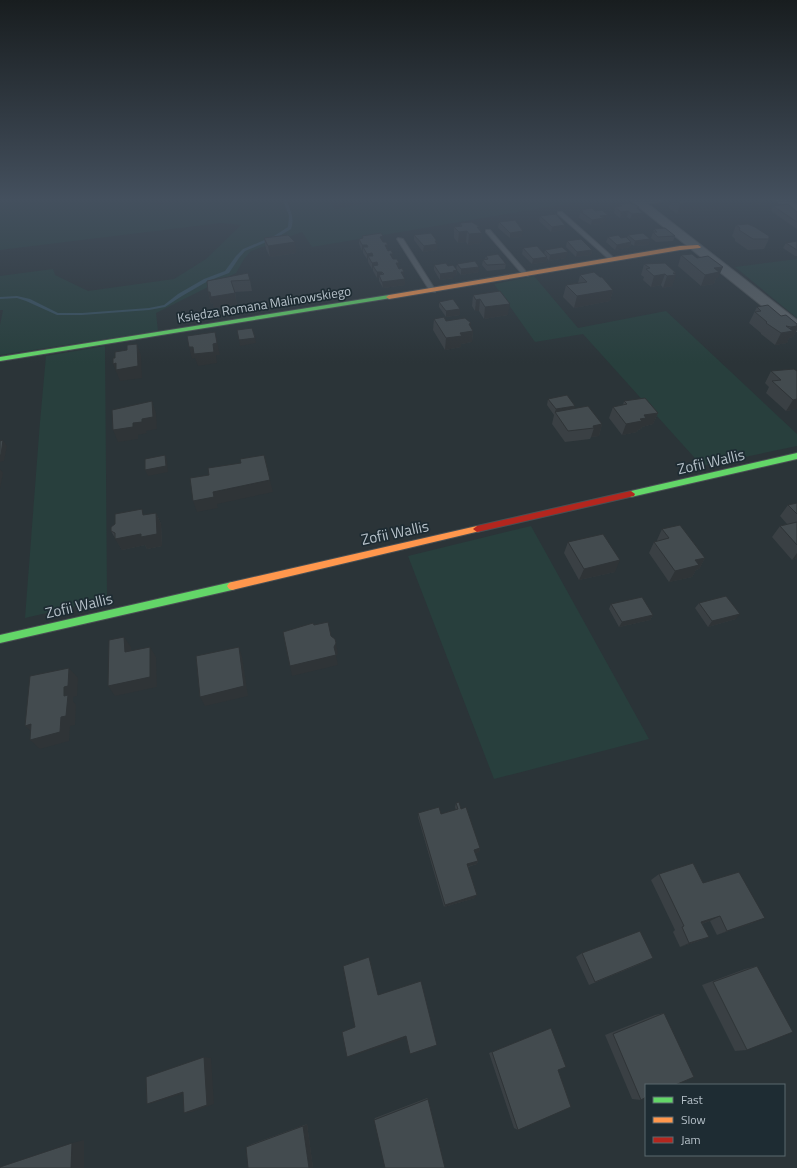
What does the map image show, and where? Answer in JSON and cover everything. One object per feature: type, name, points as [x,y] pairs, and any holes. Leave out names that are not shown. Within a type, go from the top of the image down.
[{"type":"street","name":"Księdza Romana Malinowskiego","points":[[0,359],[433,291],[644,255]]},
{"type":"street","points":[[707,255],[797,327]]},
{"type":"street","name":"Zofii Wallis","points":[[0,639],[797,456]]},
{"type":"lane","points":[[410,255],[433,291]]},
{"type":"lane","points":[[508,255],[526,275]]},
{"type":"lane","points":[[607,255],[613,260]]},
{"type":"green space","points":[[211,255],[248,255],[236,273],[156,313],[158,331],[0,355],[0,325],[3,310],[0,310],[0,276],[53,269],[55,275],[88,291],[174,279]]},
{"type":"green space","points":[[797,259],[797,318],[735,267]]},
{"type":"green space","points":[[534,276],[578,328],[666,311],[797,434],[797,446],[702,466],[583,334],[535,342],[494,284]]},
{"type":"green space","points":[[105,346],[107,599],[25,618],[46,356]]},
{"type":"green space","points":[[531,526],[649,739],[494,779],[408,556]]},
{"type":"building","points":[[373,255],[390,255],[393,259],[397,259],[399,263],[396,263],[399,269],[402,268],[404,272],[401,272],[405,279],[382,282],[379,275],[384,274],[382,272],[377,272],[373,266],[378,265],[377,262],[372,263],[368,256],[373,256]]},
{"type":"building","points":[[498,255],[506,264],[487,265],[483,260],[488,259],[486,256]]},
{"type":"building","points":[[529,255],[545,255],[547,257],[533,259]]},
{"type":"building","points":[[681,255],[693,255],[697,258],[708,256],[723,267],[714,268],[719,272],[705,275]]},
{"type":"building","points":[[475,261],[479,267],[461,269],[457,264]]},
{"type":"building","points":[[446,263],[448,266],[453,265],[457,270],[453,271],[454,272],[440,274],[434,265]]},
{"type":"building","points":[[665,263],[676,273],[673,273],[676,275],[667,276],[665,274],[654,276],[646,269],[650,268],[644,264]]},
{"type":"building","points":[[594,272],[602,277],[613,290],[577,296],[566,285],[587,282],[580,275]]},
{"type":"building","points":[[248,273],[250,280],[231,281],[235,293],[211,297],[210,292],[208,292],[207,281]]},
{"type":"building","points":[[500,291],[510,304],[485,307],[480,299],[476,300],[473,295]]},
{"type":"building","points":[[453,299],[460,309],[446,311],[439,302]]},
{"type":"building","points":[[768,305],[781,316],[786,315],[797,324],[797,326],[786,326],[793,331],[781,333],[766,323],[767,322],[755,312],[761,311],[757,307]]},
{"type":"building","points":[[444,317],[446,321],[465,318],[471,323],[469,324],[473,331],[460,333],[462,336],[446,338],[434,319]]},
{"type":"building","points":[[252,328],[255,338],[239,340],[237,330]]},
{"type":"building","points":[[215,332],[217,343],[213,344],[214,352],[194,354],[193,347],[189,347],[187,336]]},
{"type":"building","points":[[137,344],[138,366],[116,370],[116,363],[113,364],[115,352],[127,350],[127,345]]},
{"type":"building","points":[[794,369],[797,371],[797,399],[793,400],[772,381],[781,380],[771,371]]},
{"type":"building","points":[[567,395],[575,406],[556,409],[548,399]]},
{"type":"building","points":[[645,398],[658,413],[644,415],[646,418],[640,419],[642,421],[626,424],[613,407],[627,404],[624,401]]},
{"type":"building","points":[[152,401],[153,417],[142,419],[142,422],[133,423],[133,427],[113,430],[112,410]]},
{"type":"building","points":[[588,406],[602,424],[593,426],[594,428],[568,431],[555,412]]},
{"type":"building","points":[[3,440],[1,455],[0,455],[0,441]]},
{"type":"building","points":[[165,455],[166,466],[145,470],[145,459]]},
{"type":"building","points":[[264,455],[270,480],[213,492],[214,497],[193,501],[190,478],[209,475],[208,468],[241,463],[240,459]]},
{"type":"building","points":[[797,503],[797,514],[788,505]]},
{"type":"building","points":[[142,509],[143,515],[156,513],[157,534],[141,537],[141,534],[115,539],[115,533],[111,531],[111,527],[115,524],[115,514]]},
{"type":"building","points":[[797,522],[797,545],[780,526]]},
{"type":"building","points":[[680,525],[705,558],[695,560],[699,565],[675,571],[654,542],[669,538],[662,529]]},
{"type":"building","points":[[603,534],[620,560],[584,569],[568,542]]},
{"type":"building","points":[[726,596],[740,614],[712,621],[699,603]]},
{"type":"building","points":[[642,597],[653,615],[622,622],[611,604]]},
{"type":"building","points":[[328,622],[331,636],[335,639],[336,643],[334,647],[336,655],[290,666],[283,632],[313,623],[314,625]]},
{"type":"building","points":[[124,637],[125,652],[150,647],[150,677],[108,686],[109,640]]},
{"type":"building","points":[[239,647],[244,686],[200,697],[196,656]]},
{"type":"building","points":[[69,668],[68,686],[64,687],[64,696],[68,695],[66,716],[61,717],[60,732],[30,740],[31,724],[25,726],[30,676]]},
{"type":"building","points":[[459,802],[461,809],[466,807],[480,848],[474,850],[478,861],[467,864],[477,895],[445,905],[418,813],[439,807],[441,814],[458,809],[456,803]]},
{"type":"building","points":[[693,863],[703,883],[739,872],[765,918],[727,931],[720,916],[701,922],[709,937],[689,943],[682,927],[684,926],[659,874]]},
{"type":"building","points":[[640,931],[653,958],[595,982],[582,953]]},
{"type":"building","points":[[369,957],[378,995],[421,981],[437,1045],[410,1054],[406,1036],[347,1057],[342,1032],[355,1027],[343,966]]},
{"type":"building","points":[[757,966],[793,1032],[747,1050],[713,982]]},
{"type":"building","points":[[664,1013],[694,1077],[677,1084],[645,1084],[645,1098],[641,1100],[613,1034]]},
{"type":"building","points":[[551,1028],[566,1067],[558,1070],[571,1107],[518,1130],[492,1052]]},
{"type":"building","points":[[204,1057],[207,1105],[184,1113],[183,1092],[147,1104],[146,1077]]},
{"type":"building","points":[[428,1099],[445,1168],[385,1168],[374,1120]]},
{"type":"building","points":[[303,1126],[309,1168],[248,1168],[246,1147]]},
{"type":"building","points":[[72,1143],[71,1168],[0,1168],[0,1167]]},
{"type":"waterway","points":[[0,298],[17,297],[28,300],[57,314],[82,314],[149,309],[165,306],[180,295],[206,280],[227,272],[239,255]]},
{"type":"traffic: fast","points":[[0,359],[389,297]]},
{"type":"traffic: fast","points":[[631,494],[797,456]]},
{"type":"traffic: fast","points":[[0,639],[232,586]]},
{"type":"traffic: slow","points":[[389,297],[641,255]]},
{"type":"traffic: slow","points":[[232,586],[477,529]]},
{"type":"traffic: jam","points":[[477,529],[631,494]]}]
